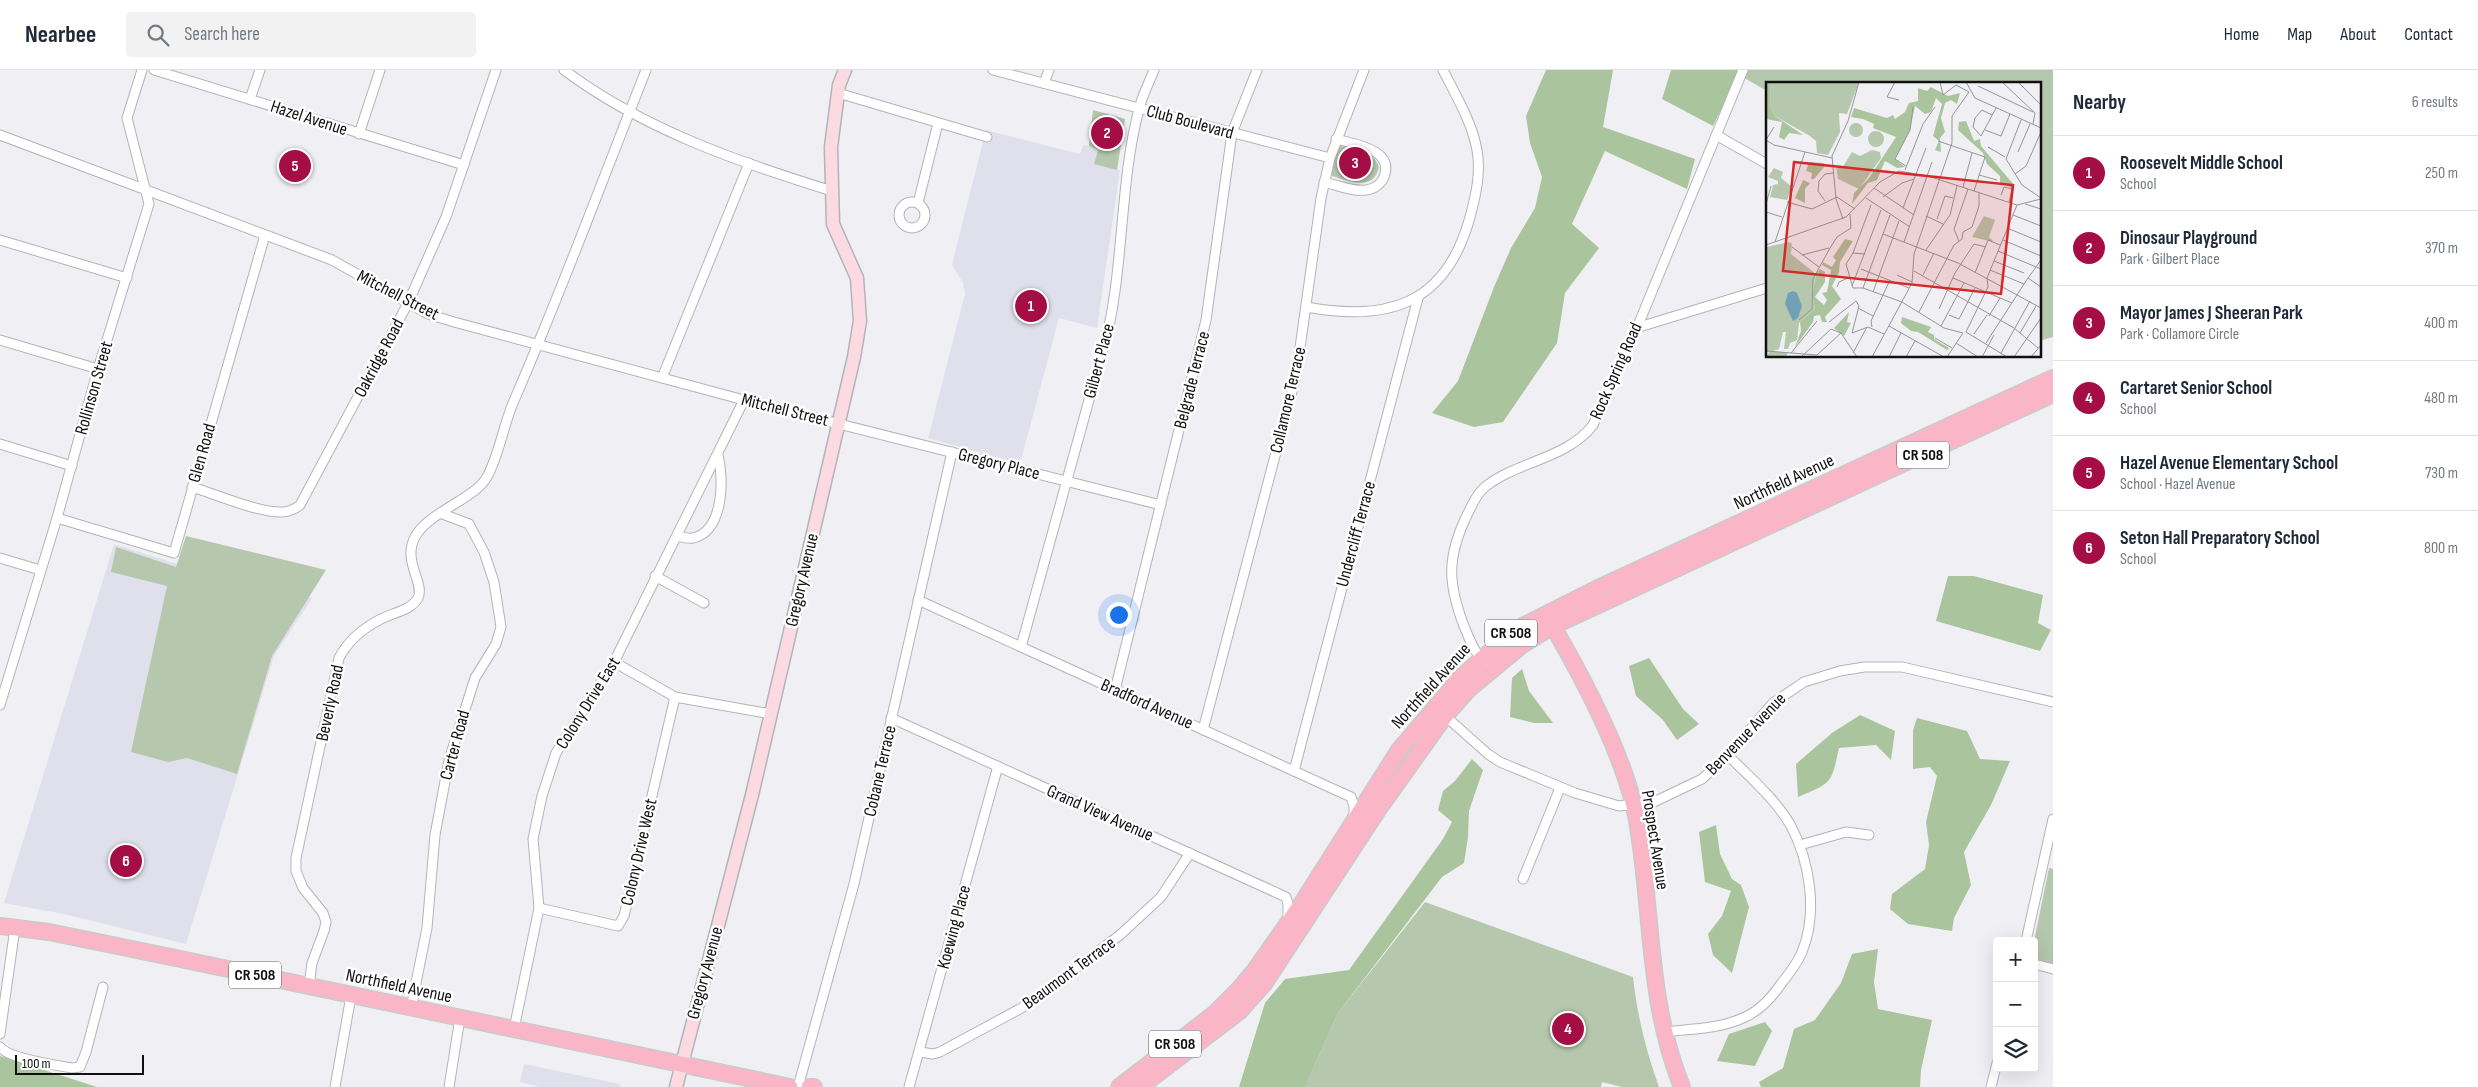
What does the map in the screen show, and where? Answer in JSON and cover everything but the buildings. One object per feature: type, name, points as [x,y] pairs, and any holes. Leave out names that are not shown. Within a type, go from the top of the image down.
[{"type":"main road","name":"Gregory Avenue","points":[[676,1087],[752,796],[860,321],[858,278],[833,224],[831,147],[838,93],[844,70]]},
{"type":"main road","name":"Northfield Avenue","points":[[1119,1087],[1214,1014],[1255,970],[1288,922],[1307,907],[1372,807],[1480,658],[1515,630],[1549,620],[1919,448],[2053,378]]},
{"type":"main road","name":"Northfield Avenue","points":[[1919,448],[2053,394]]},
{"type":"main road","name":"Northfield Avenue","points":[[1440,712],[1522,645],[1549,620]]},
{"type":"main road","name":"Prospect Avenue","points":[[1549,620],[1588,691],[1622,768],[1634,805],[1641,845],[1655,988],[1663,1032],[1682,1087]]},
{"type":"main road","name":"Northfield Avenue","points":[[1140,1087],[1240,1010],[1264,984],[1354,822],[1372,807]]},
{"type":"main road","name":"Northfield Avenue","points":[[0,926],[59,934],[790,1087]]},
{"type":"main road","points":[[809,1087],[814,1087]]},
{"type":"street","name":"Rollinson Street","points":[[0,705],[3,682],[57,518],[98,369],[149,204],[127,118],[142,70]]},
{"type":"street","name":"Hazel Avenue","points":[[154,70],[464,165]]},
{"type":"street","points":[[250,99],[260,70]]},
{"type":"street","points":[[359,134],[380,70]]},
{"type":"street","name":"Oakridge Road","points":[[192,487],[261,508],[282,512],[293,510],[300,505],[408,303],[446,217],[496,70]]},
{"type":"street","points":[[564,70],[629,113],[749,163],[832,191]]},
{"type":"street","name":"Beverly Road","points":[[309,986],[312,963],[326,922],[323,913],[300,883],[296,871],[296,858],[336,670],[342,654],[351,639],[378,620],[415,603],[419,596],[419,590],[411,566],[411,548],[416,535],[440,514],[481,486],[487,476],[505,421],[539,345],[646,70]]},
{"type":"street","name":"Club Boulevard","points":[[993,70],[1232,134],[1330,158]]},
{"type":"street","points":[[1044,83],[1049,70]]},
{"type":"street","name":"Gilbert Place","points":[[1021,647],[1116,294],[1129,167],[1139,109],[1154,70]]},
{"type":"street","name":"Belgrade Terrace","points":[[1115,690],[1206,320],[1232,134],[1257,70]]},
{"type":"street","name":"Collamore Terrace","points":[[1203,730],[1296,376],[1324,182],[1336,139],[1364,70]]},
{"type":"street","points":[[1306,307],[1334,312],[1385,310],[1418,298],[1450,265],[1466,233],[1476,193],[1479,170],[1472,130],[1443,70]]},
{"type":"street","name":"Rock Spring Road","points":[[1491,670],[1480,658],[1470,642],[1451,587],[1452,558],[1459,529],[1476,496],[1484,488],[1585,436],[1593,425],[1636,328],[1743,70]]},
{"type":"street","points":[[838,93],[987,137]]},
{"type":"street","points":[[918,203],[938,123]]},
{"type":"street","name":"Mitchell Street","points":[[0,135],[332,260],[428,314],[744,400],[838,423]]},
{"type":"street","points":[[1716,135],[1766,163]]},
{"type":"street","points":[[1324,182],[1363,191],[1376,187],[1384,177],[1385,164],[1378,153],[1336,139]]},
{"type":"street","points":[[662,378],[749,163]]},
{"type":"street","name":"Glen Road","points":[[57,518],[174,553],[265,235]]},
{"type":"street","points":[[0,240],[127,278]]},
{"type":"street","points":[[1636,328],[1766,288]]},
{"type":"street","name":"Undercliff Terrace","points":[[1294,771],[1418,298]]},
{"type":"street","points":[[0,340],[98,369]]},
{"type":"street","name":"Colony Drive East","points":[[514,1029],[539,908],[533,839],[542,796],[556,753],[614,662],[744,400]]},
{"type":"street","name":"Gregory Place","points":[[838,423],[1161,504]]},
{"type":"street","points":[[0,444],[72,466]]},
{"type":"street","name":"Cobane Terrace","points":[[798,1087],[854,884],[952,452]]},
{"type":"street","points":[[677,536],[691,539],[706,533],[714,521],[722,472],[718,455]]},
{"type":"street","name":"Carter Road","points":[[411,1008],[427,928],[435,835],[449,760],[475,678],[496,644],[501,628],[494,582],[484,552],[469,524],[440,514]]},
{"type":"street","points":[[0,558],[40,570]]},
{"type":"street","points":[[655,576],[704,603]]},
{"type":"street","name":"Bradford Avenue","points":[[918,600],[1352,797],[1354,822]]},
{"type":"street","points":[[614,662],[675,697],[771,714]]},
{"type":"street","name":"Benvenue Avenue","points":[[1440,712],[1493,758],[1560,788],[1608,803],[1634,805],[1654,802],[1687,788],[1702,779],[1728,755],[1761,714],[1788,691],[1821,676],[1854,668],[1902,668],[2053,702]]},
{"type":"street","name":"Colony Drive West","points":[[539,908],[618,926],[624,916],[675,697]]},
{"type":"street","name":"Grand View Avenue","points":[[892,718],[1286,897],[1288,922]]},
{"type":"street","points":[[1663,1032],[1734,1022],[1757,1010],[1775,993],[1802,952],[1809,928],[1808,881],[1800,845],[1779,807],[1728,755]]},
{"type":"street","name":"Koewing Place","points":[[909,1087],[998,766]]},
{"type":"street","points":[[1522,879],[1560,788]]},
{"type":"street","points":[[2027,937],[2053,819]]},
{"type":"street","points":[[1800,845],[1846,832],[1869,835]]},
{"type":"street","name":"Beaumont Terrace","points":[[920,1052],[933,1054],[940,1052],[1027,1005],[1120,935],[1161,897],[1190,853]]},
{"type":"street","points":[[0,1034],[15,928]]},
{"type":"street","points":[[2038,965],[2053,969]]},
{"type":"street","points":[[0,1047],[3,1051],[14,1056],[72,1068],[80,1067],[86,1052],[103,987]]},
{"type":"street","points":[[335,1087],[351,996]]},
{"type":"street","points":[[449,1087],[460,1018]]},
{"type":"street","points":[[1990,1087],[1994,1072]]},
{"type":"shaded area","points":[[986,130],[1080,154],[1083,145],[1089,146],[1098,149],[1094,164],[1120,170],[1097,328],[1059,318],[1020,464],[928,438],[965,294],[963,283],[952,265]]},
{"type":"shaded area","points":[[114,544],[174,563],[312,598],[274,656],[186,944],[64,914],[4,903]]},
{"type":"shaded area","points":[[524,1064],[620,1084],[620,1087],[540,1087],[520,1082]]},
{"type":"green space","points":[[1546,70],[1613,70],[1603,127],[1695,159],[1687,189],[1605,151],[1572,224],[1599,248],[1565,293],[1557,343],[1503,422],[1474,427],[1432,413],[1458,381],[1511,248],[1535,208],[1542,177],[1530,143],[1526,116]]},
{"type":"green space","points":[[1671,70],[1741,70],[1713,126],[1662,99]]},
{"type":"green space","points":[[1741,70],[2053,70],[2053,337],[2040,341],[2040,82],[1766,82],[1766,90],[1739,75]]},
{"type":"green space","points":[[1093,110],[1125,119],[1117,170],[1094,164],[1098,150],[1089,146]]},
{"type":"green space","points":[[1340,146],[1363,152],[1373,157],[1379,167],[1372,180],[1360,183],[1332,176],[1331,173]]},
{"type":"green space","points":[[186,536],[326,570],[272,656],[237,774],[187,758],[168,762],[131,752],[167,586],[111,572],[116,547],[176,567]]},
{"type":"green space","points":[[1948,576],[1974,576],[2043,595],[2038,623],[2051,630],[2040,651],[1936,621]]},
{"type":"green space","points":[[1649,658],[1683,709],[1699,724],[1677,740],[1663,720],[1636,696],[1629,666]]},
{"type":"green space","points":[[1522,669],[1529,691],[1553,723],[1534,723],[1510,717],[1512,678]]},
{"type":"green space","points":[[1860,715],[1895,731],[1891,760],[1876,745],[1839,748],[1829,780],[1818,788],[1798,797],[1796,764],[1832,733]]},
{"type":"green space","points":[[1917,718],[1967,731],[1980,759],[2010,761],[1991,805],[1964,852],[1971,885],[1954,918],[1952,931],[1908,924],[1890,909],[1892,894],[1925,869],[1929,845],[1926,822],[1937,776],[1930,767],[1913,769],[1913,730]]},
{"type":"green space","points":[[1472,759],[1483,770],[1469,811],[1464,863],[1442,877],[1338,1013],[1305,1087],[1239,1087],[1265,1003],[1285,979],[1349,970],[1443,839],[1452,822],[1438,810],[1443,791],[1455,781]]},
{"type":"green space","points":[[1716,825],[1720,854],[1732,879],[1741,885],[1749,907],[1732,973],[1713,955],[1708,934],[1722,916],[1731,891],[1705,882],[1699,832]]},
{"type":"green space","points":[[2049,868],[2053,869],[2053,964],[2038,962],[2038,937],[2035,937]]},
{"type":"green space","points":[[1425,902],[1633,977],[1643,1032],[1659,1087],[1622,1087],[1602,1082],[1601,1087],[1305,1087],[1338,1013]]},
{"type":"green space","points":[[1878,949],[1874,982],[1878,1009],[1932,1020],[1921,1070],[1920,1087],[1761,1087],[1759,1082],[1783,1068],[1794,1029],[1815,1020],[1841,983],[1852,954]]},
{"type":"green space","points":[[1765,1022],[1772,1031],[1755,1066],[1717,1061],[1729,1034]]},
{"type":"green space","points":[[0,1056],[97,1087],[0,1087]]},
{"type":"place","name":"Dinosaur Playground","points":[[1107,133]]},
{"type":"place","name":"Mayor James J Sheeran Park","points":[[1355,163]]},
{"type":"place","name":"Hazel Avenue Elementary School","points":[[295,166]]},
{"type":"place","name":"Roosevelt Middle School","points":[[1031,306]]},
{"type":"place","name":"Seton Hall Preparatory School","points":[[126,861]]},
{"type":"place","name":"Cartaret Senior School","points":[[1568,1029]]}]
